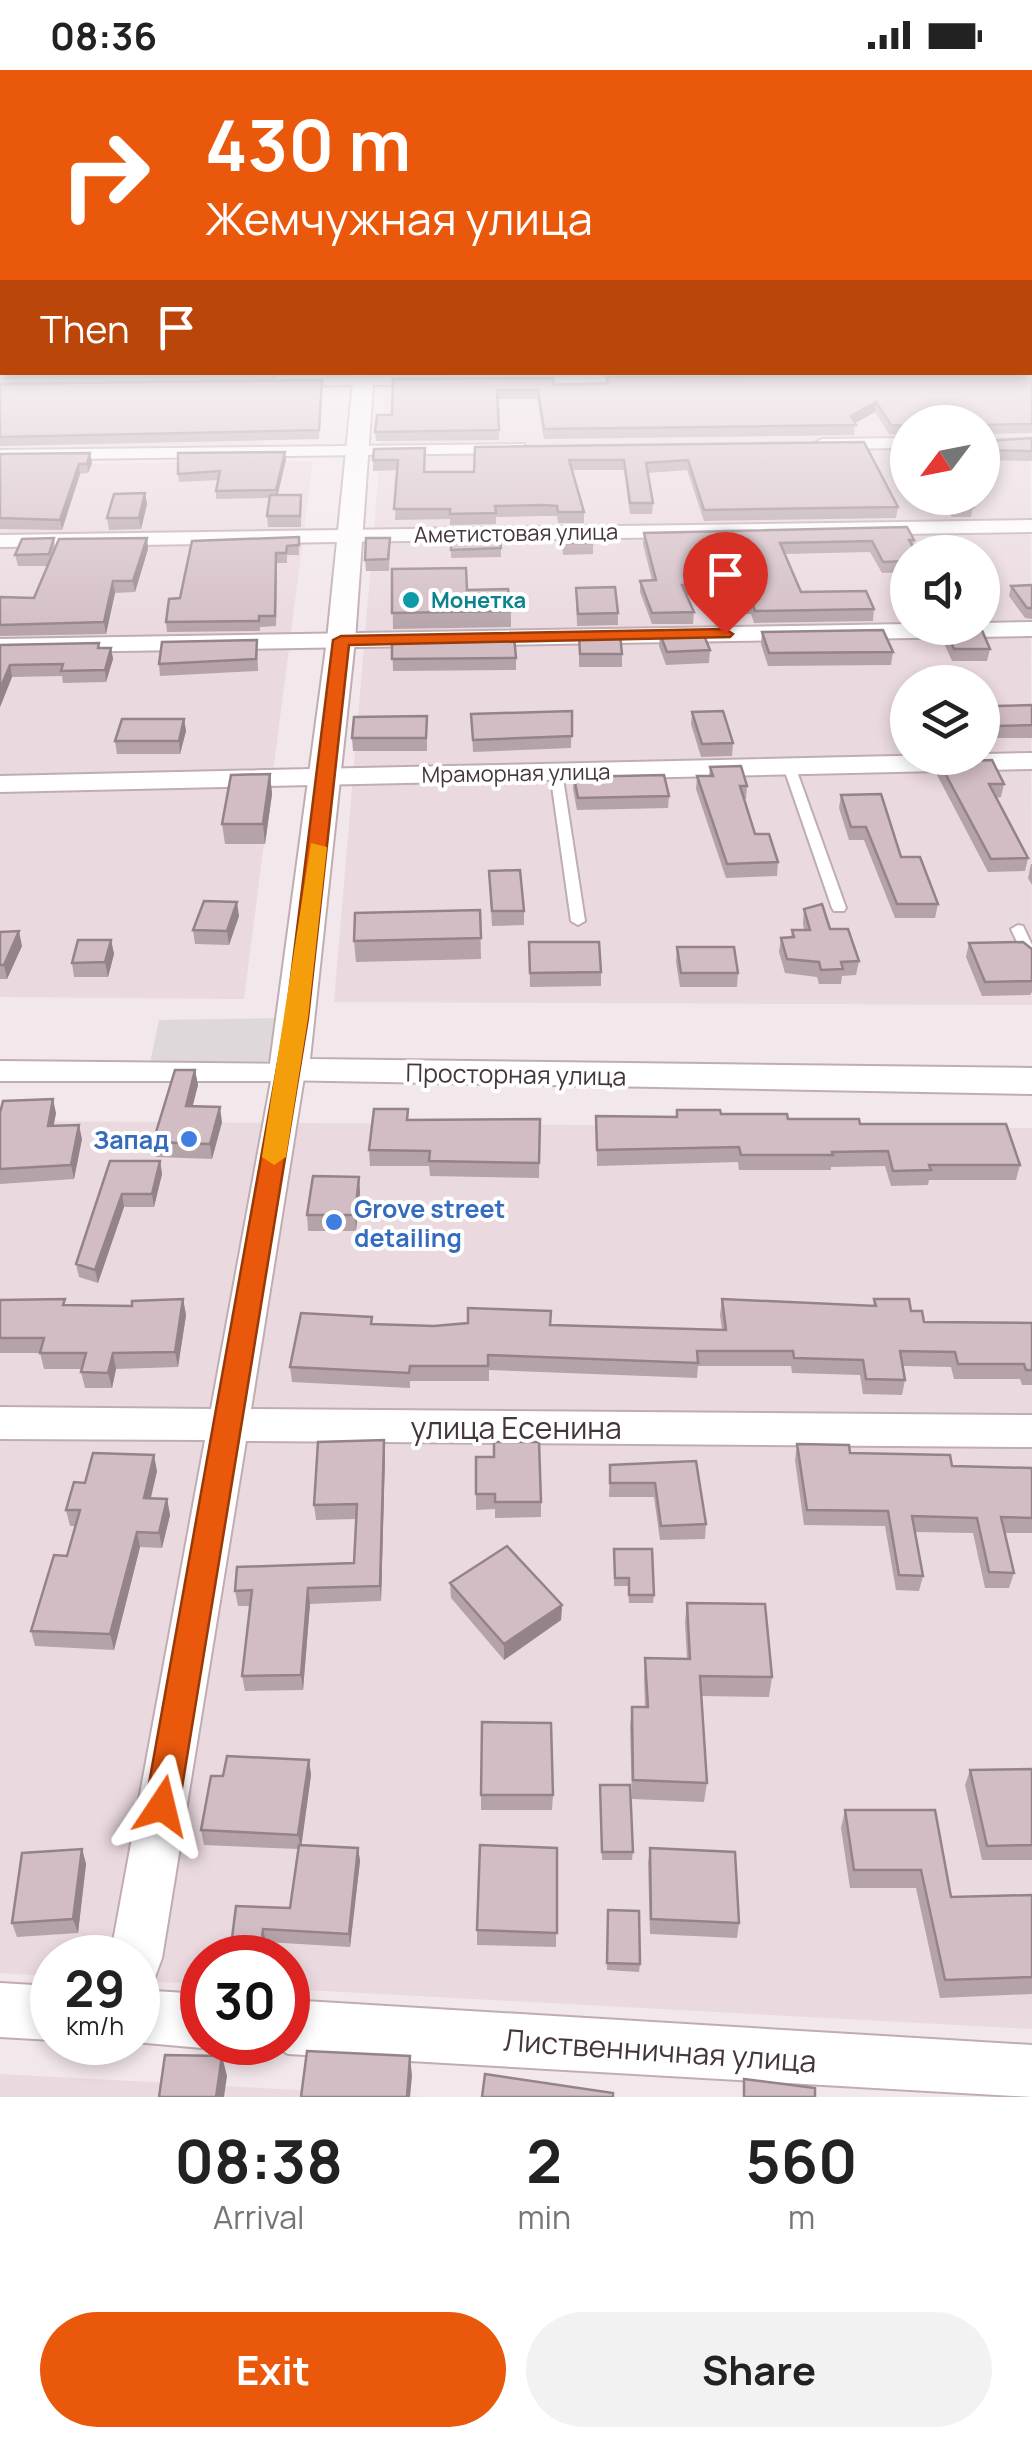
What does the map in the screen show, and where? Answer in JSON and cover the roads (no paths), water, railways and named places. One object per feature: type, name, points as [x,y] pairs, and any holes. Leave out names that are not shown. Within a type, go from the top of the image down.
[{"type":"street","points":[[140,1935],[289,1071],[326,778],[358,447]]},
{"type":"street","points":[[0,455],[534,448]]},
{"type":"street","name":"Аметистовая улица","points":[[0,541],[1032,526]]},
{"type":"street","points":[[0,646],[1032,629]]},
{"type":"street","name":"Мраморная улица","points":[[0,784],[1032,762]]},
{"type":"street","name":"Просторная улица","points":[[0,1071],[1032,1081]]},
{"type":"street","name":"улица Есенина","points":[[0,1423],[1032,1430]]},
{"type":"street","points":[[0,2010],[30,2012]]},
{"type":"street","name":"Лиственничная улица","points":[[310,2028],[1032,2072]]},
{"type":"lane","points":[[789,766],[839,908]]},
{"type":"lane","points":[[556,772],[578,921]]},
{"type":"lane","points":[[1018,929],[1032,958]]},
{"type":"place","name":"Монетка","points":[[411,600]]},
{"type":"place","name":"Запад","points":[[189,1139]]},
{"type":"place","name":"Grove street detailing","points":[[334,1222]]}]
